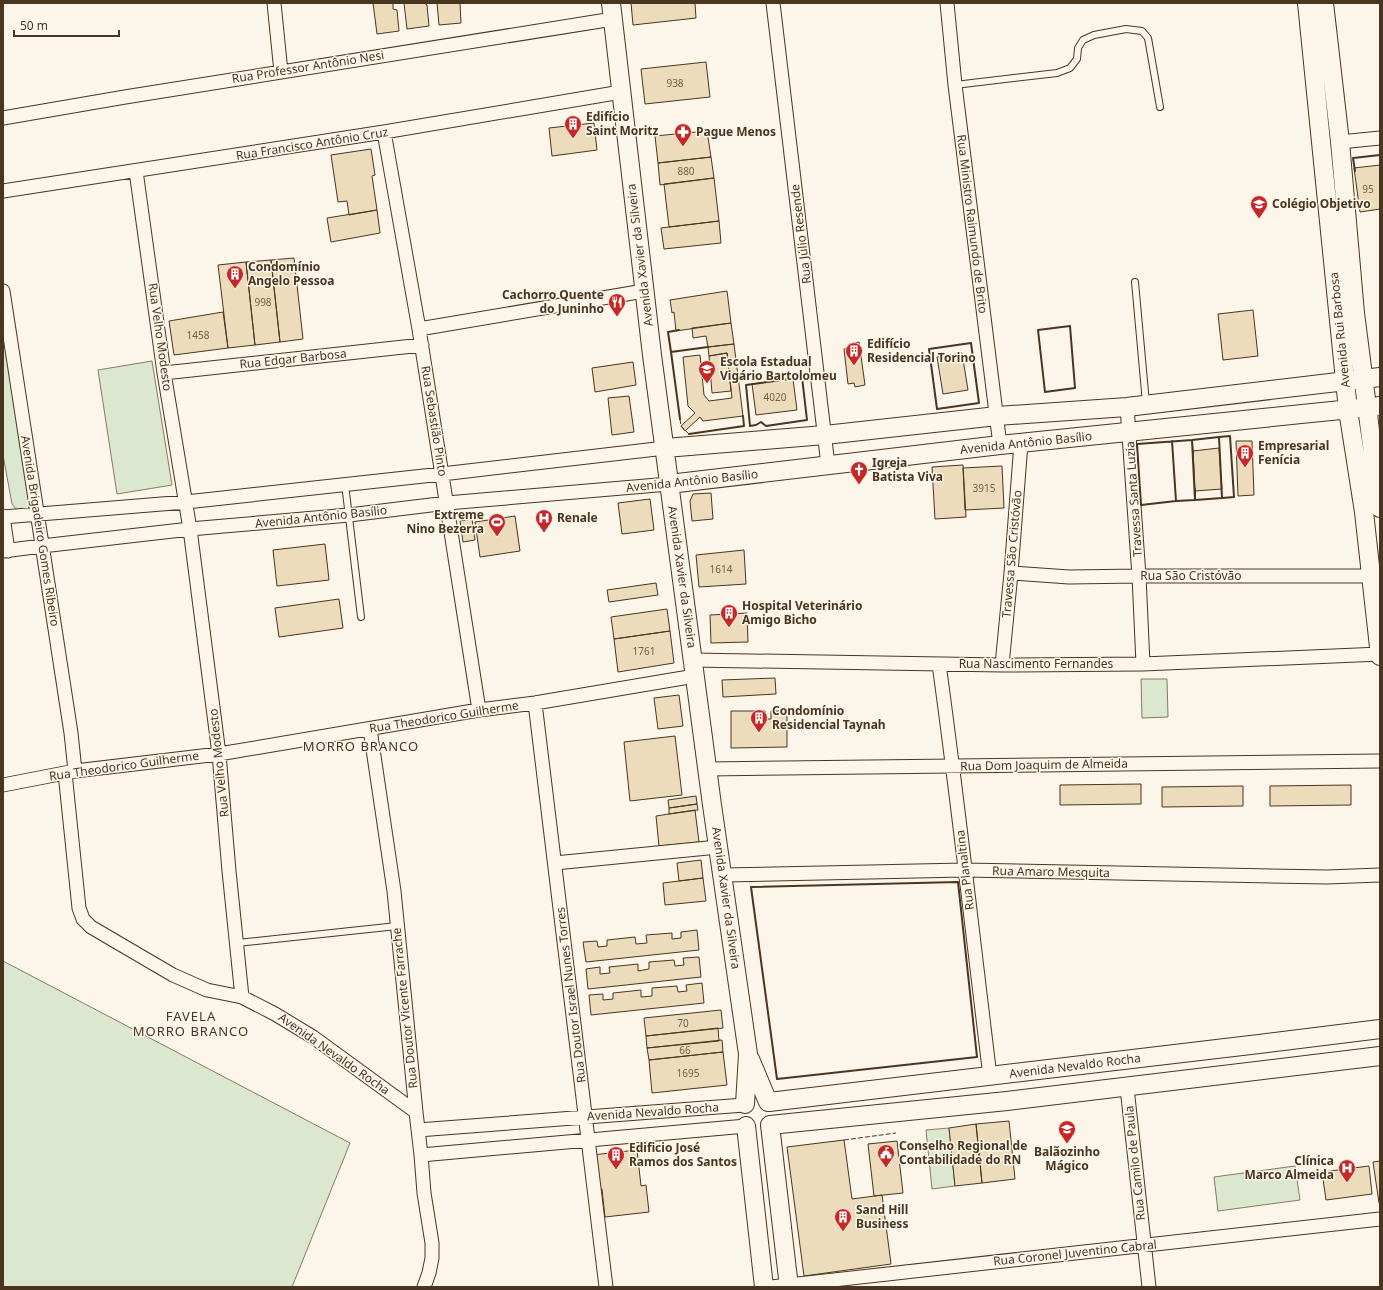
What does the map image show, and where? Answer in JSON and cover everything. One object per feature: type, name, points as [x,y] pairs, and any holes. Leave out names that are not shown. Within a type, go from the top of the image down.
[{"type":"main road","name":"Avenida Rui Barbosa","points":[[1307,3],[1348,410],[1364,512],[1380,654]]},
{"type":"main road","name":"Avenida Rui Barbosa","points":[[1324,3],[1340,142],[1349,261],[1371,378],[1380,508]]},
{"type":"main road","name":"Avenida Xavier da Silveira","points":[[612,11],[644,291],[664,448],[707,770],[748,1054],[745,1105]]},
{"type":"main road","points":[[664,448],[825,434],[996,416],[1127,407],[1371,378]]},
{"type":"main road","name":"Avenida Antônio Basílio","points":[[669,484],[1000,445],[1373,407]]},
{"type":"main road","name":"Avenida Nevaldo Rocha","points":[[769,1102],[1380,1029]]},
{"type":"main road","name":"Avenida Xavier da Silveira","points":[[748,1054],[769,1102]]},
{"type":"main road","points":[[770,1125],[947,1108],[1127,1088],[1380,1056]]},
{"type":"main road","points":[[746,1126],[758,1131],[763,1130],[770,1125],[774,1119],[774,1113],[773,1107],[769,1102],[759,1098],[753,1098],[745,1105],[741,1113],[743,1122],[746,1126],[764,1287]]},
{"type":"main road","points":[[770,1125],[789,1286]]},
{"type":"street","points":[[274,3],[281,72]]},
{"type":"street","name":"Rua Júlio Resende","points":[[773,3],[828,465]]},
{"type":"street","name":"Rua Ministro Raimundo de Brito","points":[[947,3],[955,85],[1000,445]]},
{"type":"street","name":"Rua Professor Antônio Nesi","points":[[3,118],[281,72],[612,11]]},
{"type":"street","name":"Rua Francisco Antônio Cruz","points":[[3,191],[136,172],[621,92]]},
{"type":"street","name":"Rua Sebastião Pinto","points":[[384,132],[422,345],[479,710]]},
{"type":"street","points":[[1340,142],[1380,138]]},
{"type":"street","name":"Rua Velho Modesto","points":[[136,172],[164,373],[190,529],[219,754],[242,998]]},
{"type":"street","name":"Avenida Brigadeiro Gomes Ribeiro","points":[[3,291],[71,733],[70,772],[78,902],[82,914]]},
{"type":"street","points":[[419,328],[644,291]]},
{"type":"street","name":"Rua Edgar Barbosa","points":[[164,373],[422,345]]},
{"type":"street","name":"Travessa Santa Luzia","points":[[1127,407],[1139,576],[1143,664]]},
{"type":"street","name":"Travessa São Cristóvão","points":[[1002,665],[1021,443]]},
{"type":"street","points":[[5,551],[3,516],[186,502],[664,448]]},
{"type":"street","name":"Avenida Antônio Basílio","points":[[5,551],[190,529],[349,515],[446,503],[669,484]]},
{"type":"street","name":"Rua São Cristóvão","points":[[1011,573],[1069,577],[1372,576]]},
{"type":"street","name":"Rua Nascimento Fernandes","points":[[694,668],[939,664],[1143,664],[1380,654]]},
{"type":"street","name":"Rua Planaltina","points":[[939,664],[953,767],[964,870],[990,1076]]},
{"type":"street","name":"Rua Theodorico Guilherme","points":[[3,785],[70,772],[219,754],[479,710],[535,703],[694,668]]},
{"type":"street","name":"Rua Doutor Israel Nunes Torres","points":[[535,703],[606,1287]]},
{"type":"street","name":"Rua Doutor Vicente Farrache","points":[[370,729],[394,891],[424,1192],[432,1243],[432,1258],[424,1287]]},
{"type":"street","name":"Rua Dom Joaquim de Almeida","points":[[707,770],[1380,761]]},
{"type":"street","points":[[555,863],[718,847]]},
{"type":"street","name":"Rua Amaro Mesquita","points":[[723,875],[964,870],[1327,877],[1380,875]]},
{"type":"street","name":"Avenida Nevaldo Rocha","points":[[82,914],[90,927],[172,975],[207,990],[242,998],[275,1014],[313,1037],[416,1112]]},
{"type":"street","name":"Rua Camilo de Paula","points":[[1127,1088],[1149,1287]]},
{"type":"street","name":"Avenida Nevaldo Rocha","points":[[418,1130],[745,1105]]},
{"type":"street","name":"Avenida Nevaldo Rocha","points":[[421,1155],[746,1126]]},
{"type":"street","name":"Rua Coronel Juventino Cabral","points":[[771,1287],[1380,1219]]},
{"type":"lane","points":[[955,85],[1057,73],[1070,68],[1077,58],[1078,48],[1083,40],[1094,35],[1126,29],[1142,31],[1148,38],[1160,107]]},
{"type":"lane","points":[[1135,282],[1146,405]]},
{"type":"lane","points":[[345,484],[361,617]]},
{"type":"lane","points":[[237,943],[397,926]]},
{"type":"green space","points":[[3,330],[30,506],[26,510],[17,510],[12,504],[3,455]]},
{"type":"green space","points":[[152,361],[172,485],[117,494],[98,370]]},
{"type":"green space","points":[[1141,679],[1167,679],[1168,717],[1142,718]]},
{"type":"green space","points":[[3,961],[350,1143],[292,1287],[3,1287]]},
{"type":"green space","points":[[949,1128],[955,1186],[932,1189],[926,1130]]},
{"type":"green space","points":[[1295,1166],[1300,1200],[1218,1211],[1214,1177]]},
{"type":"building","points":[[373,3],[393,3],[393,9],[397,10],[399,31],[377,34]]},
{"type":"building","points":[[404,3],[424,3],[427,5],[429,26],[407,29]]},
{"type":"building","points":[[437,3],[460,3],[461,23],[439,25]]},
{"type":"building","points":[[631,3],[695,3],[696,18],[633,25]]},
{"type":"building","points":[[706,62],[710,97],[645,104],[641,69]]},
{"type":"building","name":"Edifício Saint Moritz","points":[[594,123],[597,150],[552,156],[549,128]]},
{"type":"building","name":"Pague Menos","points":[[707,131],[711,157],[658,163],[655,136]]},
{"type":"building","points":[[371,149],[375,175],[372,176],[377,210],[349,215],[347,201],[338,202],[331,155]]},
{"type":"building","points":[[711,157],[714,178],[660,185],[658,163]]},
{"type":"building","points":[[1380,165],[1380,209],[1360,212],[1354,168]]},
{"type":"building","points":[[714,178],[719,221],[669,227],[664,184]]},
{"type":"building","points":[[377,210],[380,233],[331,242],[327,218]]},
{"type":"building","points":[[719,221],[721,243],[664,249],[661,228]]},
{"type":"building","points":[[294,258],[303,339],[280,342],[271,260]]},
{"type":"building","points":[[271,260],[280,342],[255,345],[246,262]]},
{"type":"building","name":"Condomínio Angelo Pessoa","points":[[246,262],[255,345],[228,348],[218,265]]},
{"type":"building","points":[[727,291],[731,323],[676,331],[674,312],[672,313],[670,300]]},
{"type":"building","points":[[1253,310],[1258,356],[1223,360],[1218,314]]},
{"type":"building","points":[[223,312],[228,348],[174,355],[169,321]]},
{"type":"building","points":[[731,323],[734,344],[708,347],[706,336],[693,338],[692,328]]},
{"type":"building","name":"Edifício Residencial Torino","points":[[859,342],[865,385],[855,387],[854,383],[848,384],[844,349],[849,348],[849,344]]},
{"type":"building","points":[[734,344],[743,416],[703,421],[700,417],[685,431],[681,426],[695,413],[688,406],[683,357],[700,355],[704,395],[709,401],[732,398],[727,353],[709,356],[708,347]]},
{"type":"building","points":[[727,353],[731,391],[712,393],[709,356]]},
{"type":"building","points":[[962,353],[968,390],[943,394],[937,357]]},
{"type":"building","points":[[633,362],[636,385],[595,392],[592,368]]},
{"type":"building","points":[[793,379],[797,410],[756,415],[752,384]]},
{"type":"building","points":[[629,396],[634,432],[612,435],[608,398]]},
{"type":"building","name":"Empresarial Fenícia","points":[[1236,441],[1252,441],[1254,495],[1238,496]]},
{"type":"building","points":[[1219,448],[1222,489],[1195,491],[1193,451]]},
{"type":"building","points":[[963,465],[966,517],[935,519],[932,467]]},
{"type":"building","points":[[1002,466],[1004,508],[965,510],[963,468]]},
{"type":"building","points":[[711,493],[713,519],[692,521],[690,501],[693,494]]},
{"type":"building","points":[[650,499],[654,530],[622,534],[618,503]]},
{"type":"building","name":"Extreme Nino Bezerra","points":[[515,516],[520,551],[480,557],[475,522]]},
{"type":"building","points":[[472,519],[475,540],[463,542],[460,521]]},
{"type":"building","points":[[325,544],[329,580],[277,586],[273,550]]},
{"type":"building","points":[[744,550],[746,584],[699,587],[696,555]]},
{"type":"building","points":[[656,583],[658,595],[609,602],[607,590]]},
{"type":"building","points":[[339,599],[343,628],[279,637],[275,608]]},
{"type":"building","points":[[667,609],[670,631],[614,639],[611,617]]},
{"type":"building","name":"Hospital Veterinário Amigo Bicho","points":[[747,613],[748,642],[711,643],[710,615]]},
{"type":"building","points":[[670,631],[674,663],[618,672],[614,639]]},
{"type":"building","points":[[775,678],[776,694],[723,697],[722,680]]},
{"type":"building","points":[[679,695],[683,726],[658,729],[654,698]]},
{"type":"building","name":"Condomínio Residencial Taynah","points":[[731,711],[765,711],[765,719],[771,719],[771,711],[787,711],[787,747],[731,748]]},
{"type":"building","points":[[675,736],[682,795],[630,801],[624,742]]},
{"type":"building","points":[[1141,784],[1141,804],[1060,805],[1060,785]]},
{"type":"building","points":[[1351,785],[1351,805],[1270,806],[1270,786]]},
{"type":"building","points":[[1243,786],[1243,806],[1162,807],[1162,787]]},
{"type":"building","points":[[696,796],[697,804],[669,808],[668,800]]},
{"type":"building","points":[[697,804],[698,810],[669,814],[669,808]]},
{"type":"building","points":[[695,810],[699,842],[659,846],[656,816]]},
{"type":"building","points":[[701,860],[703,878],[679,881],[677,863]]},
{"type":"building","points":[[703,878],[706,901],[665,905],[663,883]]},
{"type":"building","points":[[697,930],[699,950],[586,962],[583,942],[597,941],[598,947],[607,946],[607,940],[635,937],[636,944],[647,943],[646,935],[672,933],[672,939],[681,938],[681,932]]},
{"type":"building","points":[[699,957],[701,977],[588,989],[586,969],[600,967],[600,974],[610,973],[609,967],[638,964],[638,971],[649,969],[649,962],[674,960],[675,966],[684,965],[683,958]]},
{"type":"building","points":[[702,983],[704,1003],[591,1015],[589,995],[603,994],[603,1000],[613,999],[613,993],[641,990],[641,997],[652,996],[652,988],[677,986],[678,992],[687,991],[686,985]]},
{"type":"building","points":[[721,1010],[723,1028],[646,1036],[644,1018]]},
{"type":"building","points":[[718,1028],[719,1041],[647,1048],[646,1036]]},
{"type":"building","points":[[722,1040],[723,1052],[649,1060],[647,1048]]},
{"type":"building","points":[[723,1052],[727,1085],[652,1093],[649,1060]]},
{"type":"building","points":[[1009,1121],[1015,1179],[982,1183],[976,1124]]},
{"type":"building","points":[[976,1124],[982,1183],[955,1186],[949,1128]]},
{"type":"building","name":"Sand Hill Business","points":[[844,1140],[852,1199],[882,1195],[891,1264],[804,1276],[787,1147]]},
{"type":"building","name":"Conselho Regional de Contabilidade do RN","points":[[897,1141],[903,1193],[874,1196],[868,1144]]},
{"type":"building","name":"Edificio José Ramos dos Santos","points":[[637,1150],[641,1186],[646,1185],[649,1212],[605,1217],[602,1189],[595,1190],[592,1155]]},
{"type":"building","points":[[1380,1161],[1380,1203],[1379,1203],[1373,1162]]},
{"type":"building","name":"Clínica Marco Almeida","points":[[1369,1166],[1372,1194],[1326,1200],[1322,1172]]},
{"type":"fence","points":[[680,419],[681,426],[689,434]]},
{"type":"fence","points":[[844,1140],[896,1133]]},
{"type":"wall","points":[[1355,171],[1353,158],[1380,155]]},
{"type":"wall","points":[[1070,326],[1075,388],[1045,392],[1038,330],[1070,326]]},
{"type":"wall","points":[[679,330],[668,332],[671,352],[708,347]]},
{"type":"wall","points":[[971,343],[979,403],[937,409],[929,349],[971,343]]},
{"type":"wall","points":[[671,352],[680,419]]},
{"type":"wall","points":[[802,377],[807,420],[766,426],[761,422],[750,426],[746,385],[802,377]]},
{"type":"wall","points":[[689,434],[744,426],[743,416]]},
{"type":"wall","points":[[1230,436],[1234,497],[1222,498],[1219,437],[1230,436]]},
{"type":"wall","points":[[1219,437],[1222,498],[1195,500],[1192,440],[1219,437]]},
{"type":"wall","points":[[1172,441],[1176,501],[1141,505],[1137,444],[1192,440],[1193,453]]},
{"type":"wall","points":[[1172,441],[1176,501],[1195,500],[1195,489]]},
{"type":"wall","points":[[958,882],[977,1057],[777,1079],[751,887],[958,882]]},
{"type":"place","name":"Edifício Saint Moritz","points":[[573,139]]},
{"type":"place","name":"Pague Menos","points":[[683,147]]},
{"type":"place","name":"Colégio Objetivo","points":[[1259,219]]},
{"type":"place","name":"Condomínio Angelo Pessoa","points":[[235,289]]},
{"type":"place","name":"Cachorro Quente do Juninho","points":[[617,317]]},
{"type":"place","name":"Edifício Residencial Torino","points":[[854,366]]},
{"type":"place","name":"Escola Estadual Vigário Bartolomeu","points":[[707,384]]},
{"type":"place","name":"Empresarial Fenícia","points":[[1245,468]]},
{"type":"place","name":"Igreja Batista Viva","points":[[859,485]]},
{"type":"place","name":"Renale","points":[[544,533]]},
{"type":"place","name":"Extreme Nino Bezerra","points":[[497,537]]},
{"type":"place","name":"Hospital Veterinário Amigo Bicho","points":[[729,628]]},
{"type":"place","name":"Condomínio Residencial Taynah","points":[[759,733]]},
{"type":"place","name":"Balãozinho Mágico","points":[[1067,1144]]},
{"type":"place","name":"Conselho Regional de Contabilidade do RN","points":[[886,1168]]},
{"type":"place","name":"Edificio José Ramos dos Santos","points":[[616,1170]]},
{"type":"place","name":"Clínica Marco Almeida","points":[[1347,1183]]},
{"type":"place","name":"Sand Hill Business","points":[[843,1232]]},
{"type":"district","name":"MORRO BRANCO","points":[[361,746]]},
{"type":"district","name":"FAVELA MORRO BRANCO","points":[[191,1024]]}]
